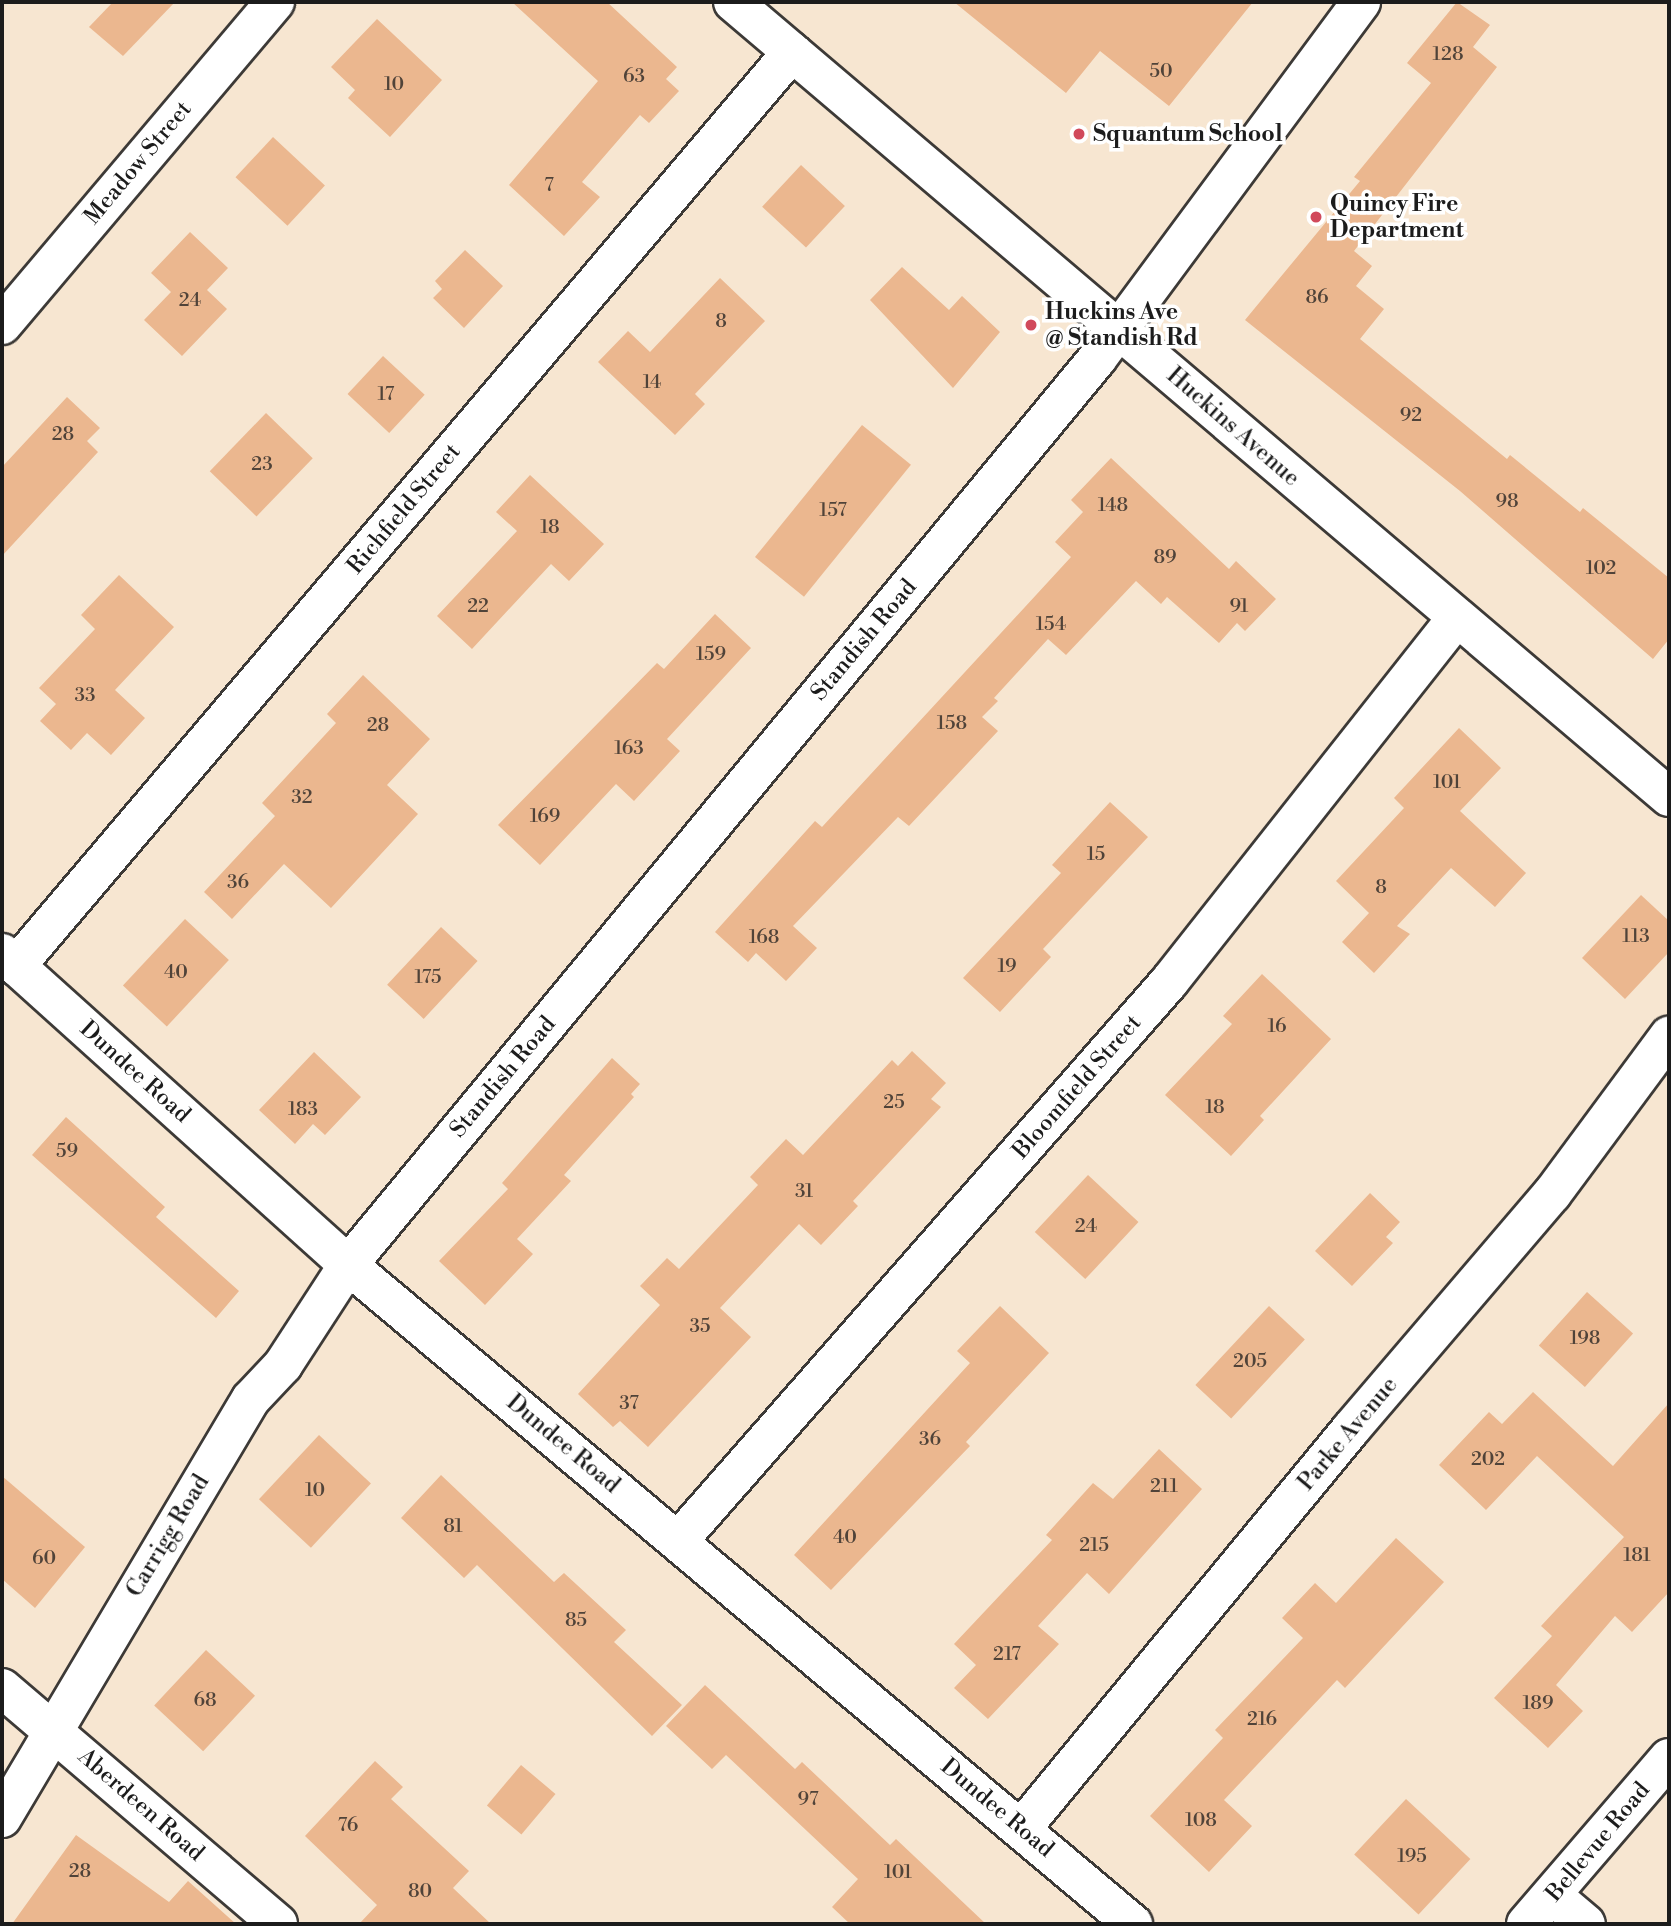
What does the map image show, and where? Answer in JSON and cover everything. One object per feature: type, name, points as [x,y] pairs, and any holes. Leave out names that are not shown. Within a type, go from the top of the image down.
[{"type":"street","name":"Meadow Street","points":[[2,325],[275,2]]},
{"type":"street","name":"Huckins Avenue","points":[[733,2],[1669,797]]},
{"type":"street","name":"Standish Road","points":[[348,1265],[1121,329],[1361,2]]},
{"type":"street","name":"Richfield Street","points":[[9,959],[792,52]]},
{"type":"street","name":"Bloomfield Street","points":[[679,1540],[1169,982],[1456,618]]},
{"type":"street","name":"Dundee Road","points":[[9,959],[348,1265],[679,1540],[1133,1924]]},
{"type":"street","name":"Parke Avenue","points":[[1022,1828],[1351,1429],[1552,1194],[1669,1036]]},
{"type":"street","name":"Carrigg Road","points":[[2,1818],[251,1399],[283,1365],[348,1265]]},
{"type":"street","name":"Aberdeen Road","points":[[2,1688],[278,1924]]},
{"type":"street","name":"Bellevue Road","points":[[1525,1924],[1553,1896],[1669,1758]]},
{"type":"street","points":[[1553,1896],[1586,1924]]},
{"type":"building","points":[[113,2],[175,2],[123,56],[89,27]]},
{"type":"building","points":[[512,2],[607,2],[677,67],[666,79],[679,91],[649,123],[640,115],[582,182],[600,197],[564,236],[509,185],[598,81]]},
{"type":"building","points":[[954,2],[1253,2],[1169,106],[1100,51],[1066,93]]},
{"type":"building","points":[[1457,2],[1490,25],[1473,47],[1497,67],[1354,251],[1372,266],[1356,286],[1384,309],[1360,339],[1507,459],[1510,455],[1580,512],[1583,508],[1669,578],[1669,639],[1653,659],[1460,491],[1245,320],[1360,181],[1354,177],[1431,83],[1407,63]]},
{"type":"building","points":[[377,19],[442,80],[390,137],[348,98],[355,90],[331,67]]},
{"type":"building","points":[[273,137],[325,185],[287,226],[235,177]]},
{"type":"building","points":[[801,165],[845,206],[806,248],[762,207]]},
{"type":"building","points":[[190,232],[228,268],[207,290],[227,309],[182,356],[144,320],[171,292],[151,273]]},
{"type":"building","points":[[465,250],[503,286],[464,328],[433,298],[442,289],[435,281]]},
{"type":"building","points":[[902,267],[949,310],[962,296],[1000,332],[953,388],[870,300]]},
{"type":"building","points":[[720,278],[765,321],[695,394],[705,404],[675,435],[598,362],[628,331],[650,352]]},
{"type":"building","points":[[383,356],[425,395],[389,433],[348,394]]},
{"type":"building","points":[[67,397],[100,428],[87,441],[98,452],[2,556],[2,467]]},
{"type":"building","points":[[266,413],[313,458],[256,516],[210,471]]},
{"type":"building","points":[[862,425],[911,465],[804,597],[755,557]]},
{"type":"building","points":[[1111,458],[1229,569],[1236,561],[1276,599],[1245,631],[1237,623],[1219,643],[1167,597],[1161,604],[1136,581],[1066,655],[1048,639],[994,698],[998,701],[982,717],[998,731],[909,826],[898,817],[793,926],[817,948],[786,981],[756,953],[748,962],[715,932],[815,821],[822,827],[1071,557],[1055,542],[1083,512],[1071,500]]},
{"type":"building","points":[[530,475],[604,544],[569,581],[551,564],[472,649],[437,616],[517,531],[496,512]]},
{"type":"building","points":[[119,575],[174,627],[115,690],[145,718],[111,755],[87,733],[71,750],[40,721],[56,704],[39,688],[95,629],[81,615]]},
{"type":"building","points":[[715,614],[751,648],[667,739],[680,751],[634,801],[616,784],[540,865],[498,825],[657,663],[664,669]]},
{"type":"building","points":[[363,675],[430,739],[387,785],[418,814],[331,908],[284,864],[232,919],[204,892],[275,816],[262,803],[336,723],[327,714]]},
{"type":"building","points":[[1459,728],[1501,768],[1460,811],[1526,873],[1495,907],[1451,868],[1397,926],[1410,934],[1374,973],[1342,942],[1369,913],[1336,881],[1404,808],[1394,798]]},
{"type":"building","points":[[1110,802],[1148,837],[1043,949],[1051,957],[1000,1012],[963,978],[1061,873],[1052,865]]},
{"type":"building","points":[[1641,895],[1669,921],[1669,952],[1625,999],[1582,958]]},
{"type":"building","points":[[185,919],[229,960],[167,1026],[123,986]]},
{"type":"building","points":[[441,927],[478,961],[424,1019],[387,985]]},
{"type":"building","points":[[1262,974],[1331,1039],[1260,1116],[1264,1120],[1231,1156],[1165,1095],[1232,1024],[1223,1016]]},
{"type":"building","points":[[912,1051],[946,1083],[931,1099],[941,1107],[853,1201],[858,1206],[821,1245],[799,1224],[720,1308],[751,1337],[648,1447],[620,1421],[613,1427],[578,1394],[660,1305],[640,1286],[667,1258],[679,1269],[758,1185],[750,1177],[786,1139],[803,1155],[892,1060],[898,1066]]},
{"type":"building","points":[[314,1052],[361,1097],[325,1135],[313,1124],[295,1144],[259,1110]]},
{"type":"building","points":[[612,1058],[640,1084],[631,1094],[634,1097],[564,1175],[571,1181],[517,1239],[533,1254],[485,1305],[439,1261],[508,1189],[502,1183]]},
{"type":"building","points":[[66,1117],[165,1207],[156,1217],[239,1291],[216,1318],[32,1155]]},
{"type":"building","points":[[1088,1175],[1138,1222],[1085,1279],[1035,1232]]},
{"type":"building","points":[[1370,1193],[1400,1222],[1386,1237],[1393,1243],[1352,1286],[1315,1251]]},
{"type":"building","points":[[1587,1292],[1633,1333],[1585,1387],[1539,1346]]},
{"type":"building","points":[[1000,1306],[1049,1353],[966,1442],[970,1446],[831,1590],[794,1555],[970,1363],[957,1351]]},
{"type":"building","points":[[1269,1306],[1305,1339],[1231,1418],[1195,1385]]},
{"type":"building","points":[[1533,1392],[1613,1466],[1669,1403],[1669,1592],[1632,1632],[1615,1616],[1556,1685],[1583,1711],[1548,1748],[1494,1698],[1552,1636],[1541,1626],[1624,1537],[1537,1456],[1486,1510],[1439,1465],[1489,1412],[1502,1424]]},
{"type":"building","points":[[319,1435],[371,1483],[311,1548],[259,1499]]},
{"type":"building","points":[[1159,1449],[1202,1489],[1109,1594],[1087,1573],[1038,1626],[1059,1644],[988,1719],[954,1688],[976,1665],[954,1644],[1052,1540],[1046,1535],[1093,1483],[1113,1499]]},
{"type":"building","points":[[441,1475],[554,1582],[564,1573],[626,1630],[614,1642],[682,1705],[652,1736],[477,1565],[464,1578],[401,1518]]},
{"type":"building","points":[[2,1476],[85,1547],[35,1608],[2,1579]]},
{"type":"building","points":[[1396,1538],[1444,1582],[1345,1688],[1337,1680],[1224,1800],[1252,1826],[1209,1872],[1150,1816],[1223,1738],[1215,1730],[1303,1638],[1282,1618],[1315,1583],[1336,1603]]},
{"type":"building","points":[[206,1650],[255,1696],[203,1751],[154,1706]]},
{"type":"building","points":[[705,1685],[795,1769],[802,1762],[890,1845],[896,1839],[986,1924],[850,1924],[832,1907],[858,1879],[726,1755],[712,1769],[666,1726]]},
{"type":"building","points":[[375,1761],[403,1787],[391,1799],[469,1871],[453,1888],[491,1924],[359,1924],[377,1905],[305,1836]]},
{"type":"building","points":[[521,1765],[555,1794],[521,1835],[487,1806]]},
{"type":"building","points":[[1406,1799],[1470,1859],[1419,1915],[1354,1855]]},
{"type":"building","points":[[76,1835],[169,1902],[188,1881],[236,1924],[12,1924]]},
{"type":"place","name":"Squantum School","points":[[1079,134]]},
{"type":"place","name":"Quincy Fire Department","points":[[1316,217]]},
{"type":"place","name":"Huckins Ave @ Standish Rd","points":[[1031,325]]}]
